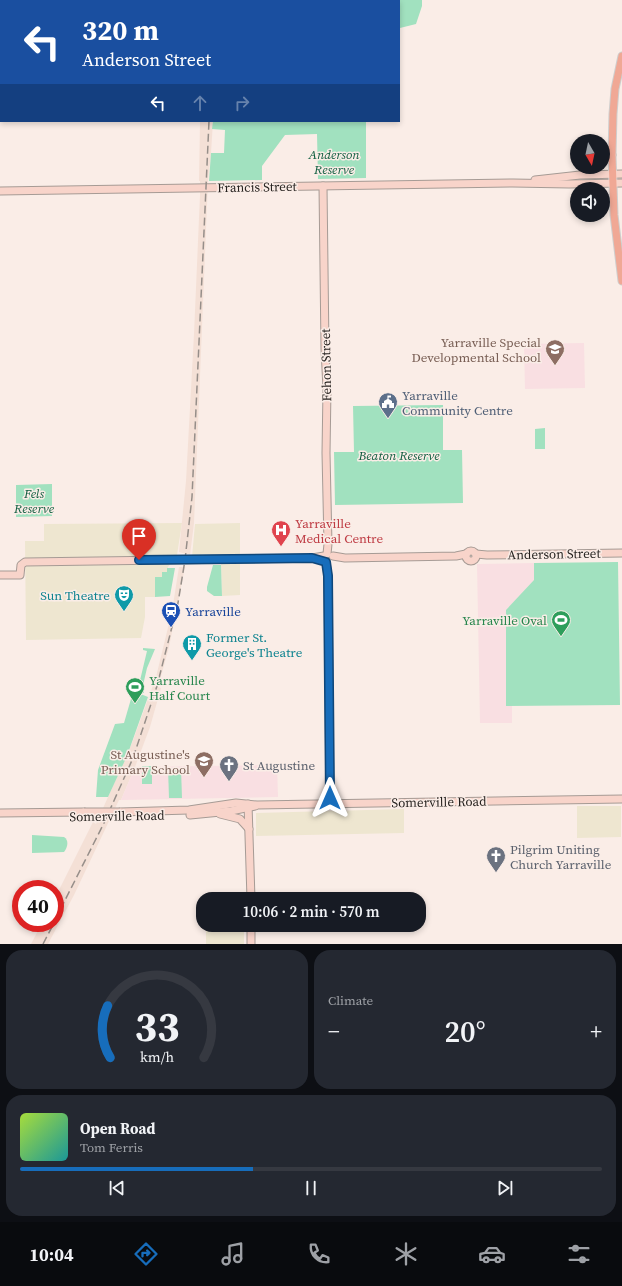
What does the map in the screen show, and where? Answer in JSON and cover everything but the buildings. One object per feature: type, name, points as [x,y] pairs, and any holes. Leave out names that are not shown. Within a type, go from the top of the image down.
[{"type":"main road","points":[[622,56],[613,114],[612,155],[615,233],[622,281]]},
{"type":"main road","name":"Francis Street","points":[[513,182],[580,175],[622,174]]},
{"type":"main road","name":"Francis Street","points":[[0,191],[513,182],[569,184],[622,183]]},
{"type":"main road","name":"Fehon Street","points":[[323,186],[327,389],[326,453],[329,558],[330,804]]},
{"type":"main road","name":"Anderson Street","points":[[329,558],[466,556],[471,561],[475,556],[486,555],[622,552]]},
{"type":"main road","points":[[0,575],[20,571],[22,564],[25,562],[329,558]]},
{"type":"main road","name":"Somerville Road","points":[[0,813],[191,815],[215,813],[257,805],[622,799]]},
{"type":"main road","name":"Somerville Road","points":[[119,814],[189,810],[231,804],[248,806]]},
{"type":"main road","points":[[248,806],[250,892]]},
{"type":"main road","points":[[215,813],[239,819],[249,829]]},
{"type":"main road","name":"Somerville Road","points":[[0,818],[83,814]]},
{"type":"main road","points":[[251,932],[251,944]]},
{"type":"shaded area","points":[[200,122],[213,122],[208,181],[194,523],[190,555],[179,552],[186,481],[194,334],[200,195]]},
{"type":"shaded area","name":"Yarraville Special Developmental School","points":[[584,343],[585,388],[525,389],[524,344]]},
{"type":"shaded area","points":[[182,523],[177,555],[168,567],[167,573],[163,577],[155,577],[156,597],[145,597],[145,617],[141,638],[26,640],[25,541],[44,541],[44,524]]},
{"type":"shaded area","points":[[240,523],[240,556],[192,557],[195,524]]},
{"type":"shaded area","points":[[534,563],[535,580],[506,610],[506,706],[512,706],[512,723],[480,723],[477,564]]},
{"type":"shaded area","points":[[221,564],[240,564],[240,595],[222,596]]},
{"type":"shaded area","points":[[179,567],[185,567],[169,647],[158,687],[161,688],[150,727],[121,800],[119,800],[64,914],[64,880],[93,822],[96,824],[132,743],[156,677],[172,611]]},
{"type":"shaded area","name":"St Augustine's Primary School","points":[[277,765],[278,797],[121,800],[135,767]]},
{"type":"shaded area","points":[[577,806],[621,806],[621,837],[577,838]]},
{"type":"shaded area","points":[[404,809],[404,833],[256,836],[256,813]]},
{"type":"shaded area","points":[[37,932],[54,932],[48,944],[31,944]]},
{"type":"shaded area","points":[[206,932],[244,932],[244,944],[206,944]]},
{"type":"green space","points":[[400,0],[422,0],[422,6],[416,24],[400,28]]},
{"type":"green space","name":"Anderson Reserve","points":[[213,122],[366,122],[366,178],[318,179],[317,134],[285,135],[262,166],[262,180],[209,181],[211,153],[224,153],[225,130],[212,129]]},
{"type":"green space","name":"Beaton Reserve","points":[[443,405],[443,450],[462,450],[463,503],[335,505],[334,452],[354,452],[353,406]]},
{"type":"green space","points":[[545,428],[545,449],[535,449],[535,429]]},
{"type":"green space","name":"Fels Reserve","points":[[52,484],[52,516],[16,517],[16,485]]},
{"type":"green space","points":[[618,562],[620,705],[506,706],[506,610],[534,580],[534,563]]},
{"type":"green space","points":[[213,565],[221,565],[222,596],[214,596],[207,591]]},
{"type":"green space","points":[[167,568],[175,568],[170,596],[155,597],[155,577],[162,577],[162,572],[167,572]]},
{"type":"green space","points":[[143,648],[155,649],[147,668],[144,681],[144,693],[138,693],[148,697],[127,756],[108,797],[96,797],[98,770],[115,724],[124,723],[133,692],[137,693],[147,651],[143,650]]},
{"type":"green space","points":[[142,766],[152,766],[152,784],[142,784]]},
{"type":"green space","points":[[168,768],[181,768],[182,798],[169,798]]},
{"type":"green space","points":[[32,835],[64,837],[66,838],[67,842],[66,848],[64,852],[32,853]]},
{"type":"railway","points":[[64,902],[104,823],[133,758],[157,686],[178,603],[185,560],[192,497],[209,122]]},
{"type":"railway","points":[[43,944],[49,932]]},
{"type":"place","name":"Yarraville Special Developmental School","points":[[555,366]]},
{"type":"place","name":"Yarraville Community Centre","points":[[388,419]]},
{"type":"place","name":"Yarraville Medical Centre","points":[[281,547]]},
{"type":"place","name":"Sun Theatre","points":[[124,612]]},
{"type":"place","name":"Yarraville","points":[[171,628]]},
{"type":"place","name":"Yarraville Oval","points":[[561,637]]},
{"type":"place","name":"Former St. George's Theatre","points":[[192,661]]},
{"type":"place","name":"Yarraville Half Court","points":[[135,704]]},
{"type":"place","name":"St Augustine's Primary School","points":[[204,778]]},
{"type":"place","name":"St Augustine","points":[[229,782]]},
{"type":"place","name":"Pilgrim Uniting Church Yarraville","points":[[496,873]]},
{"type":"route","points":[[139,560],[312,558],[325,560],[328,576],[330,798]]}]
